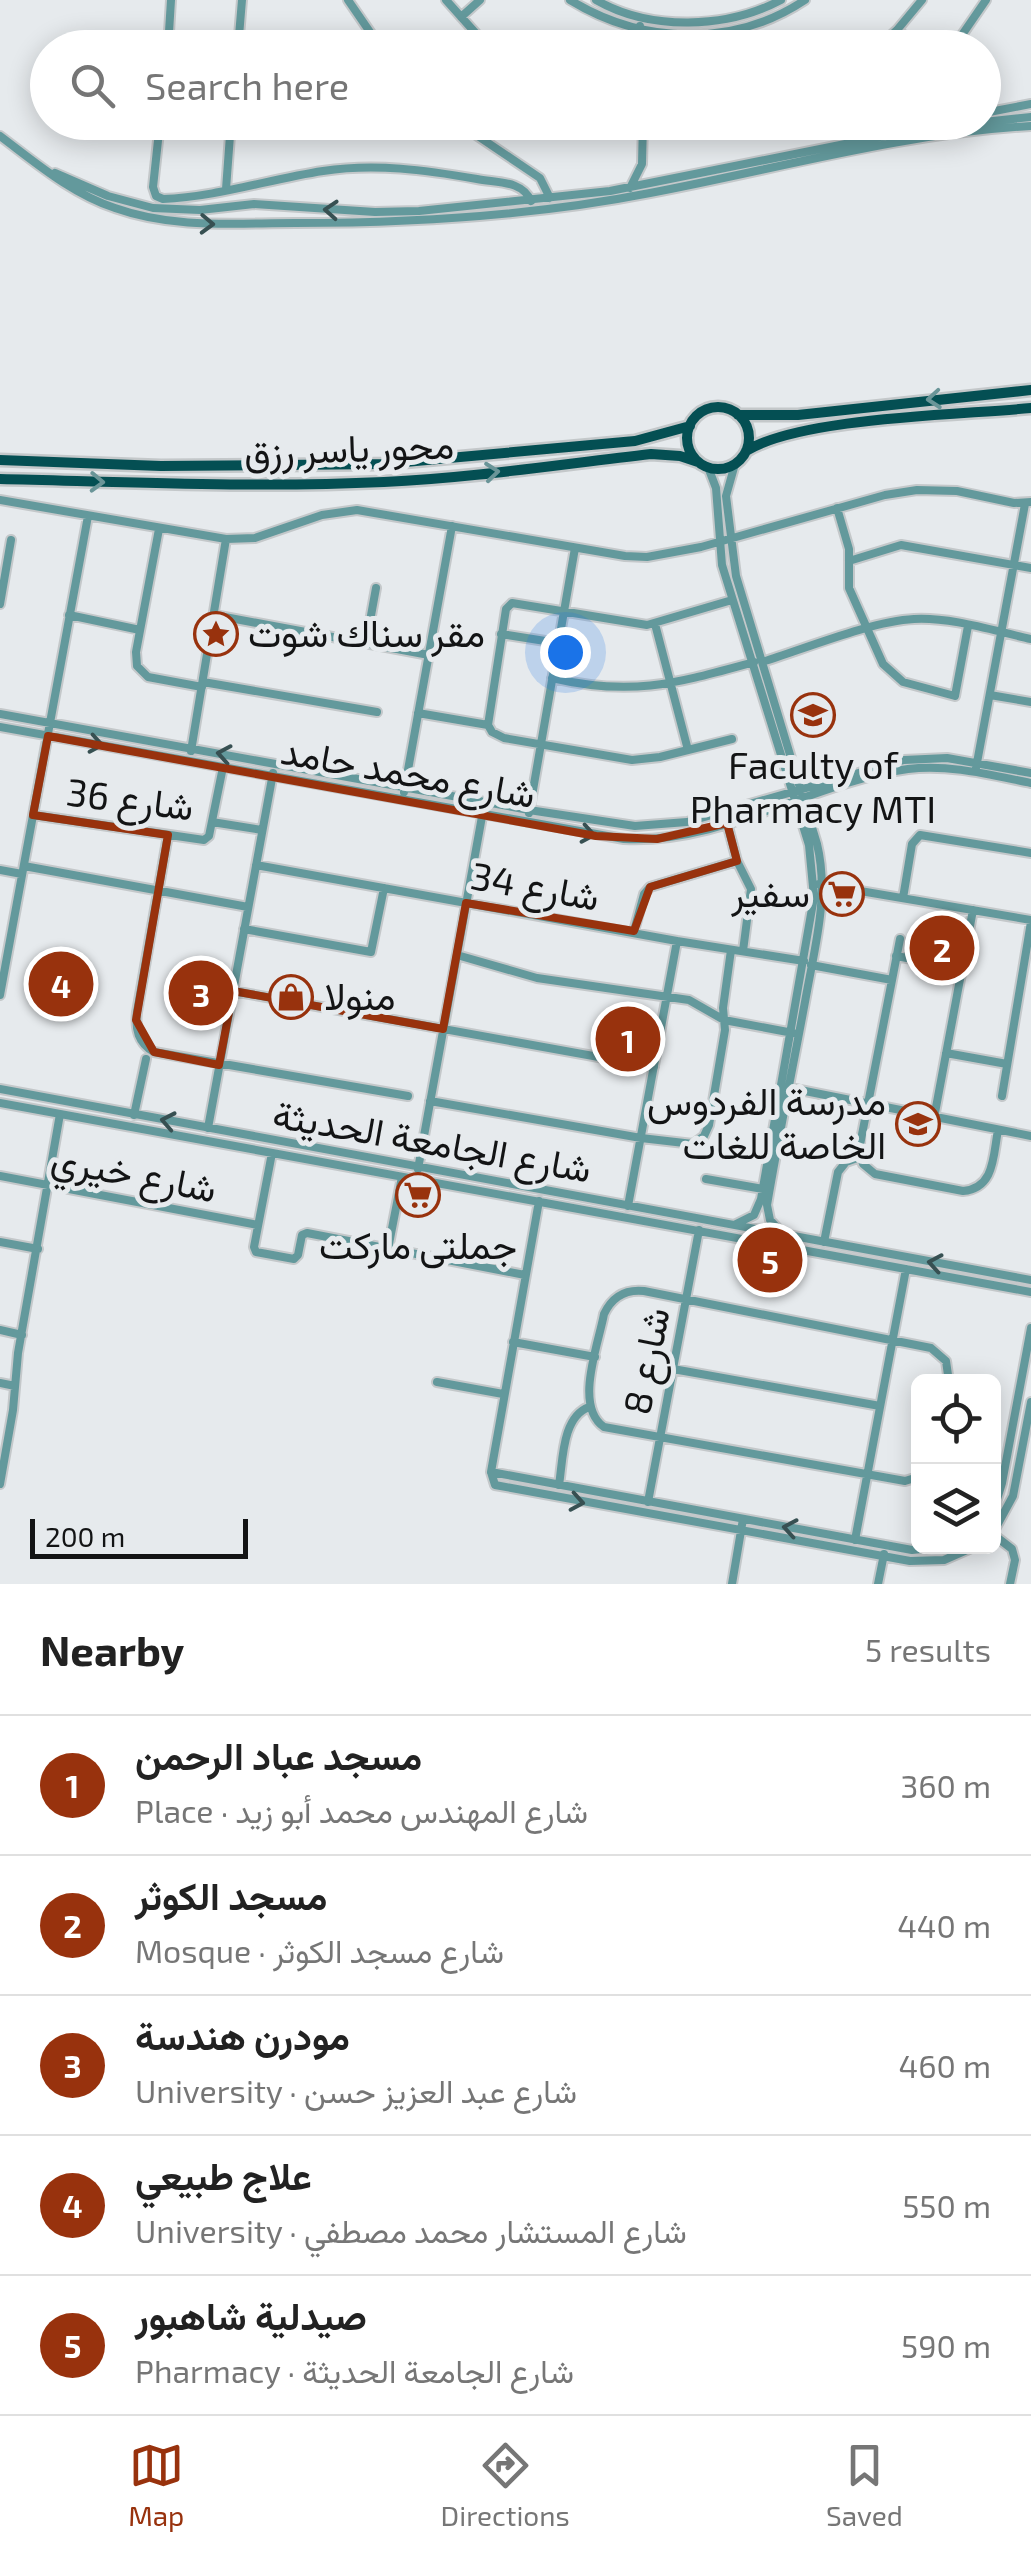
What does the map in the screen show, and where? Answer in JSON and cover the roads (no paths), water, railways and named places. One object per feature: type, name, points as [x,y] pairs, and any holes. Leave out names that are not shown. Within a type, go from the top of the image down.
[{"type":"main road","points":[[1031,390],[798,415],[738,415],[728,409],[711,408],[696,416],[690,426],[688,448],[703,464],[719,469],[735,464],[746,451],[777,437],[1031,408]]},
{"type":"main road","points":[[738,415],[748,434],[746,451]]},
{"type":"main road","name":"محور ياسر رزق","points":[[0,460],[161,466],[383,464],[635,441],[690,426]]},
{"type":"main road","name":"محور ياسر رزق","points":[[0,479],[160,484],[354,483],[441,478],[651,454],[670,454],[703,464]]},
{"type":"street","points":[[170,30],[172,0]]},
{"type":"street","points":[[240,30],[242,0]]},
{"type":"street","points":[[348,0],[369,30]]},
{"type":"street","points":[[446,0],[472,30]]},
{"type":"street","points":[[460,17],[480,0]]},
{"type":"street","points":[[570,0],[637,30]]},
{"type":"street","points":[[596,0],[640,17],[694,22],[719,21],[781,0]]},
{"type":"street","points":[[732,30],[773,17],[805,0]]},
{"type":"street","points":[[897,30],[922,0]]},
{"type":"street","points":[[965,30],[986,0]]},
{"type":"street","points":[[640,17],[640,30]]},
{"type":"street","points":[[719,21],[722,30]]},
{"type":"street","points":[[1001,115],[1031,104]]},
{"type":"street","points":[[1001,116],[1031,118]]},
{"type":"street","points":[[1001,129],[1031,126]]},
{"type":"street","points":[[0,136],[87,197],[145,217],[201,224],[402,222],[550,209],[644,194],[908,140]]},
{"type":"street","points":[[158,140],[153,187],[156,196],[173,199],[327,170],[400,169],[515,185],[531,201]]},
{"type":"street","points":[[226,189],[230,140]]},
{"type":"street","points":[[484,140],[540,178],[550,198]]},
{"type":"street","points":[[630,188],[642,164],[643,140]]},
{"type":"street","points":[[52,172],[108,196],[153,208],[200,210],[254,204],[397,212],[630,188],[866,140]]},
{"type":"street","points":[[642,164],[651,176],[665,182]]},
{"type":"street","points":[[275,223],[270,215],[274,210],[293,207]]},
{"type":"street","points":[[703,464],[715,482],[718,541],[732,600],[758,662]]},
{"type":"street","points":[[735,464],[726,490],[738,583],[796,790],[819,854],[790,1088],[767,1206],[770,1220],[785,1234]]},
{"type":"street","points":[[0,500],[226,539],[255,538],[322,515],[357,510],[647,557],[885,494],[917,490],[957,492],[1028,503],[976,768]]},
{"type":"street","points":[[837,508],[848,544],[848,588],[883,664],[894,676],[952,697],[956,694],[968,626]]},
{"type":"street","points":[[0,995],[4,947],[23,870],[88,516]]},
{"type":"street","points":[[403,800],[452,526]]},
{"type":"street","points":[[158,529],[135,659],[141,672],[148,677],[377,712]]},
{"type":"street","points":[[190,761],[226,539]]},
{"type":"street","points":[[0,604],[11,540]]},
{"type":"street","points":[[849,561],[901,545],[1031,568]]},
{"type":"street","points":[[527,822],[575,548]]},
{"type":"street","points":[[366,643],[376,588]]},
{"type":"street","points":[[488,725],[501,634],[506,609],[512,603],[640,625],[732,600]]},
{"type":"street","points":[[214,615],[429,654]]},
{"type":"street","points":[[70,616],[140,630]]},
{"type":"street","points":[[552,678],[612,688],[670,685],[914,619],[1031,639]]},
{"type":"street","points":[[655,624],[688,750]]},
{"type":"street","points":[[501,634],[558,643]]},
{"type":"street","points":[[990,696],[1031,702]]},
{"type":"street","points":[[418,713],[488,725],[498,736],[541,746],[632,760],[732,739]]},
{"type":"street","name":"شارع محمد حامد","points":[[0,714],[610,824],[661,826],[687,822],[894,766]]},
{"type":"street","name":"شارع محمد حامد","points":[[0,727],[596,836],[640,840],[689,835],[894,766]]},
{"type":"street","points":[[208,1128],[274,764]]},
{"type":"street","points":[[894,766],[1031,772]]},
{"type":"street","name":"شارع 36","points":[[33,815],[206,840],[222,767]]},
{"type":"street","points":[[976,768],[1031,783]]},
{"type":"street","points":[[418,1168],[484,802]]},
{"type":"street","points":[[212,822],[262,830]]},
{"type":"street","points":[[727,823],[752,895],[743,951]]},
{"type":"street","points":[[168,835],[137,1012],[138,1036],[154,1052],[408,1096]]},
{"type":"street","points":[[902,898],[912,844],[920,835],[1031,853]]},
{"type":"street","points":[[634,932],[640,904],[650,887],[737,860]]},
{"type":"street","name":"شارع 34","points":[[256,865],[892,980]]},
{"type":"street","points":[[0,870],[23,870],[248,908]]},
{"type":"street","points":[[818,884],[1031,921],[1002,1096]]},
{"type":"street","points":[[244,929],[371,952],[384,888]]},
{"type":"street","points":[[934,1118],[972,910]]},
{"type":"street","points":[[860,1158],[900,939]]},
{"type":"street","points":[[628,1206],[677,941]]},
{"type":"street","points":[[430,1100],[687,1145],[704,1136],[712,1107],[731,950]]},
{"type":"street","points":[[456,956],[537,978],[695,1002],[724,1020],[792,1033]]},
{"type":"street","points":[[896,956],[962,968]]},
{"type":"street","points":[[728,1224],[745,1222],[754,1215],[763,1189],[808,963]]},
{"type":"street","points":[[233,991],[654,1067]]},
{"type":"street","points":[[946,1053],[1007,1064]]},
{"type":"street","points":[[134,1114],[146,1058]]},
{"type":"street","points":[[790,1088],[1031,1136]]},
{"type":"street","name":"شارع الجامعة الحديثة","points":[[0,1089],[1031,1280]]},
{"type":"street","name":"شارع الجامعة الحديثة","points":[[0,1103],[1031,1292]]},
{"type":"street","points":[[0,1478],[60,1114]]},
{"type":"street","points":[[860,1158],[875,1174],[968,1191],[980,1187],[988,1178],[998,1130]]},
{"type":"street","points":[[298,1158],[300,1146]]},
{"type":"street","points":[[272,1153],[254,1250],[296,1258],[305,1233],[526,1275]]},
{"type":"street","points":[[824,1242],[838,1172],[846,1162],[860,1158]]},
{"type":"street","name":"شارع خيري","points":[[0,1176],[258,1225]]},
{"type":"street","points":[[388,1248],[402,1176]]},
{"type":"street","points":[[706,1179],[763,1189]]},
{"type":"street","points":[[539,1201],[503,1394],[491,1472],[495,1485],[883,1558],[932,1562],[961,1554]]},
{"type":"street","points":[[600,1212],[602,1201]]},
{"type":"street","name":"شارع 8","points":[[648,1502],[699,1230]]},
{"type":"street","points":[[0,1242],[38,1249]]},
{"type":"street","points":[[869,1262],[872,1251]]},
{"type":"street","points":[[854,1540],[906,1269]]},
{"type":"street","points":[[911,1479],[604,1427],[588,1407],[604,1314],[616,1297],[637,1290],[937,1351],[949,1374]]},
{"type":"street","points":[[1001,1489],[1031,1328]]},
{"type":"street","points":[[0,1330],[22,1335]]},
{"type":"street","points":[[513,1342],[596,1357]]},
{"type":"street","points":[[673,1369],[880,1406]]},
{"type":"street","points":[[437,1382],[503,1394]]},
{"type":"street","points":[[0,1384],[15,1386]]},
{"type":"street","points":[[0,1398],[14,1400]]},
{"type":"street","points":[[1001,1519],[1013,1496],[1031,1402]]},
{"type":"street","points":[[559,1485],[571,1421],[588,1407]]},
{"type":"street","points":[[1013,1423],[1029,1427]]},
{"type":"street","points":[[491,1472],[911,1549]]},
{"type":"street","points":[[732,1584],[743,1519]]},
{"type":"street","points":[[1001,1539],[1012,1549],[1015,1560],[1010,1584]]},
{"type":"street","points":[[878,1584],[886,1546]]},
{"type":"place","name":"مقر سناك شوت","points":[[216,634]]},
{"type":"place","name":"Faculty of Pharmacy MTI","points":[[813,715]]},
{"type":"place","name":"سفير","points":[[842,894]]},
{"type":"place","name":"مسجد الكوثر","points":[[942,948]]},
{"type":"place","name":"علاج طبيعي","points":[[61,984]]},
{"type":"place","name":"مودرن هندسة","points":[[201,993]]},
{"type":"place","name":"منولا","points":[[291,997]]},
{"type":"place","name":"مسجد عباد الرحمن","points":[[628,1039]]},
{"type":"place","name":"مدرسة الفردوس الخاصة للغات","points":[[918,1124]]},
{"type":"place","name":"جملتى ماركت","points":[[418,1195]]},
{"type":"place","name":"صيدلية شاهبور","points":[[770,1260]]}]
